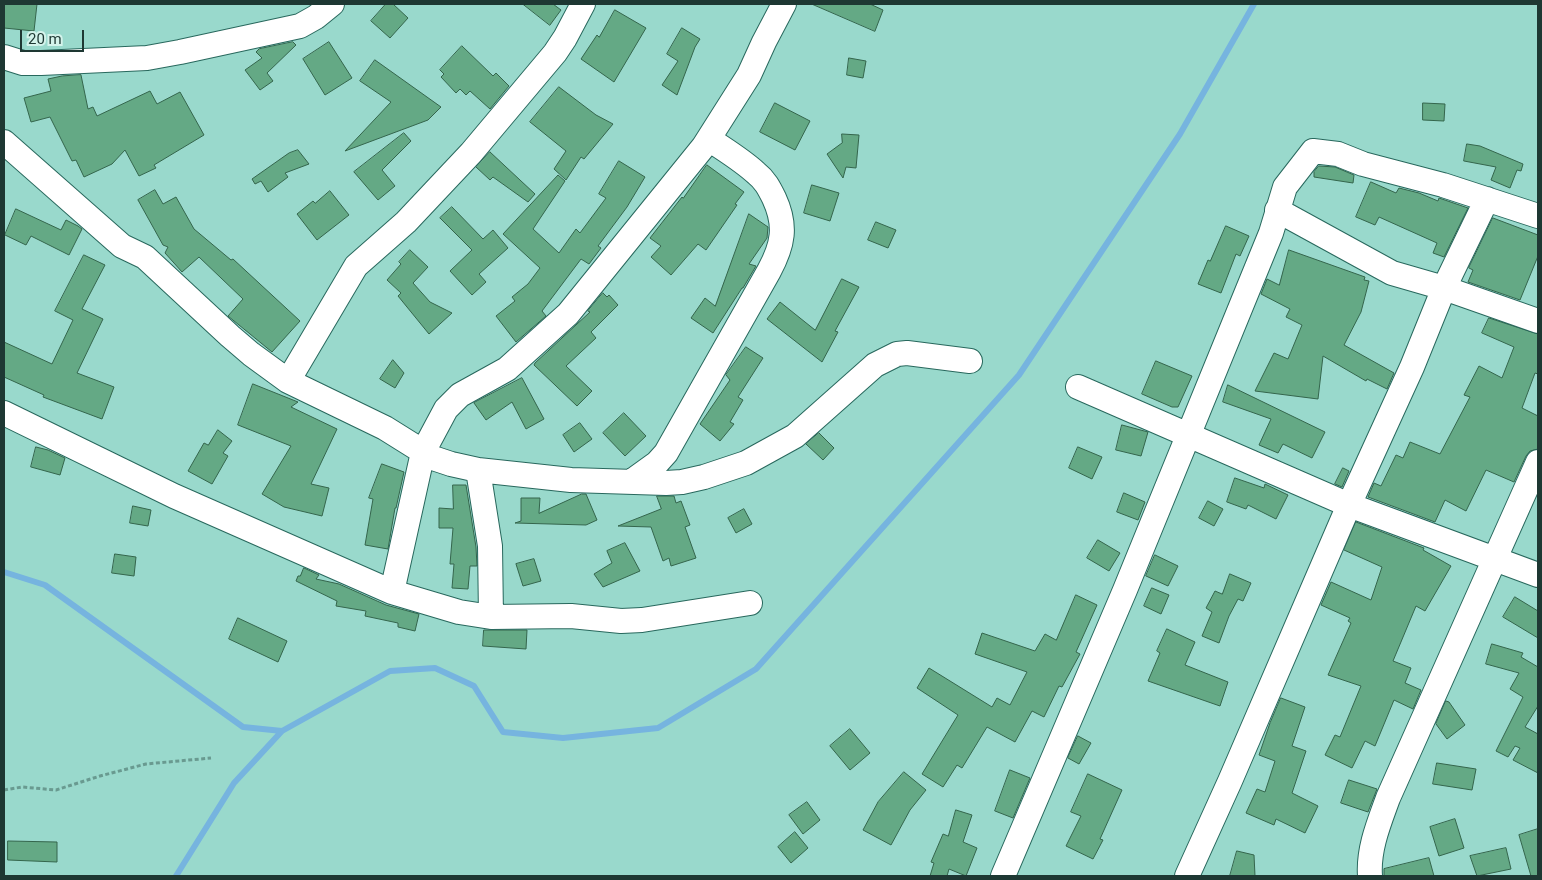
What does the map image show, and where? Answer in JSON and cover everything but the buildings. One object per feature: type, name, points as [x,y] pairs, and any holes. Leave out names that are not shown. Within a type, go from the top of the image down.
[{"type":"street","points":[[4,57],[23,63],[147,58],[300,26],[316,17],[332,4]]},
{"type":"street","points":[[288,381],[356,266],[406,222],[471,153],[555,53],[583,4]]},
{"type":"street","points":[[392,592],[423,452],[446,409],[460,395],[507,369],[568,314],[710,139],[749,75],[784,4]]},
{"type":"street","points":[[632,481],[657,463],[666,453],[769,271],[778,254],[782,239],[783,224],[779,209],[768,185],[756,172],[710,139]]},
{"type":"street","points":[[4,142],[122,246],[145,258],[230,336],[288,381],[385,428],[423,452],[451,464],[478,470],[571,480],[632,481],[666,484],[682,482],[746,463],[795,436],[875,365],[896,354],[907,353],[970,361]]},
{"type":"street","points":[[1003,876],[1125,590],[1271,233],[1285,186],[1313,151],[1338,154],[1363,164],[1443,185],[1538,216]]},
{"type":"street","points":[[1187,876],[1234,772],[1349,504],[1412,367],[1444,288],[1487,199]]},
{"type":"street","points":[[1277,210],[1392,273],[1444,288],[1538,321]]},
{"type":"street","points":[[1078,387],[1349,504],[1538,575]]},
{"type":"street","points":[[4,413],[174,496],[392,592],[459,612],[491,617],[571,616],[621,621],[642,620],[750,603]]},
{"type":"street","points":[[1370,876],[1369,869],[1374,836],[1388,798],[1538,462]]},
{"type":"street","points":[[478,470],[490,546],[491,617]]},
{"type":"path","points":[[4,790],[22,787],[56,790],[146,764],[211,758]]},
{"type":"waterway","points":[[4,572],[45,585],[243,727],[282,731],[390,671],[435,668],[474,686],[503,732],[563,738],[658,728],[756,669],[1019,375],[1180,134],[1254,4]]},
{"type":"waterway","points":[[176,876],[234,783],[282,731]]}]
